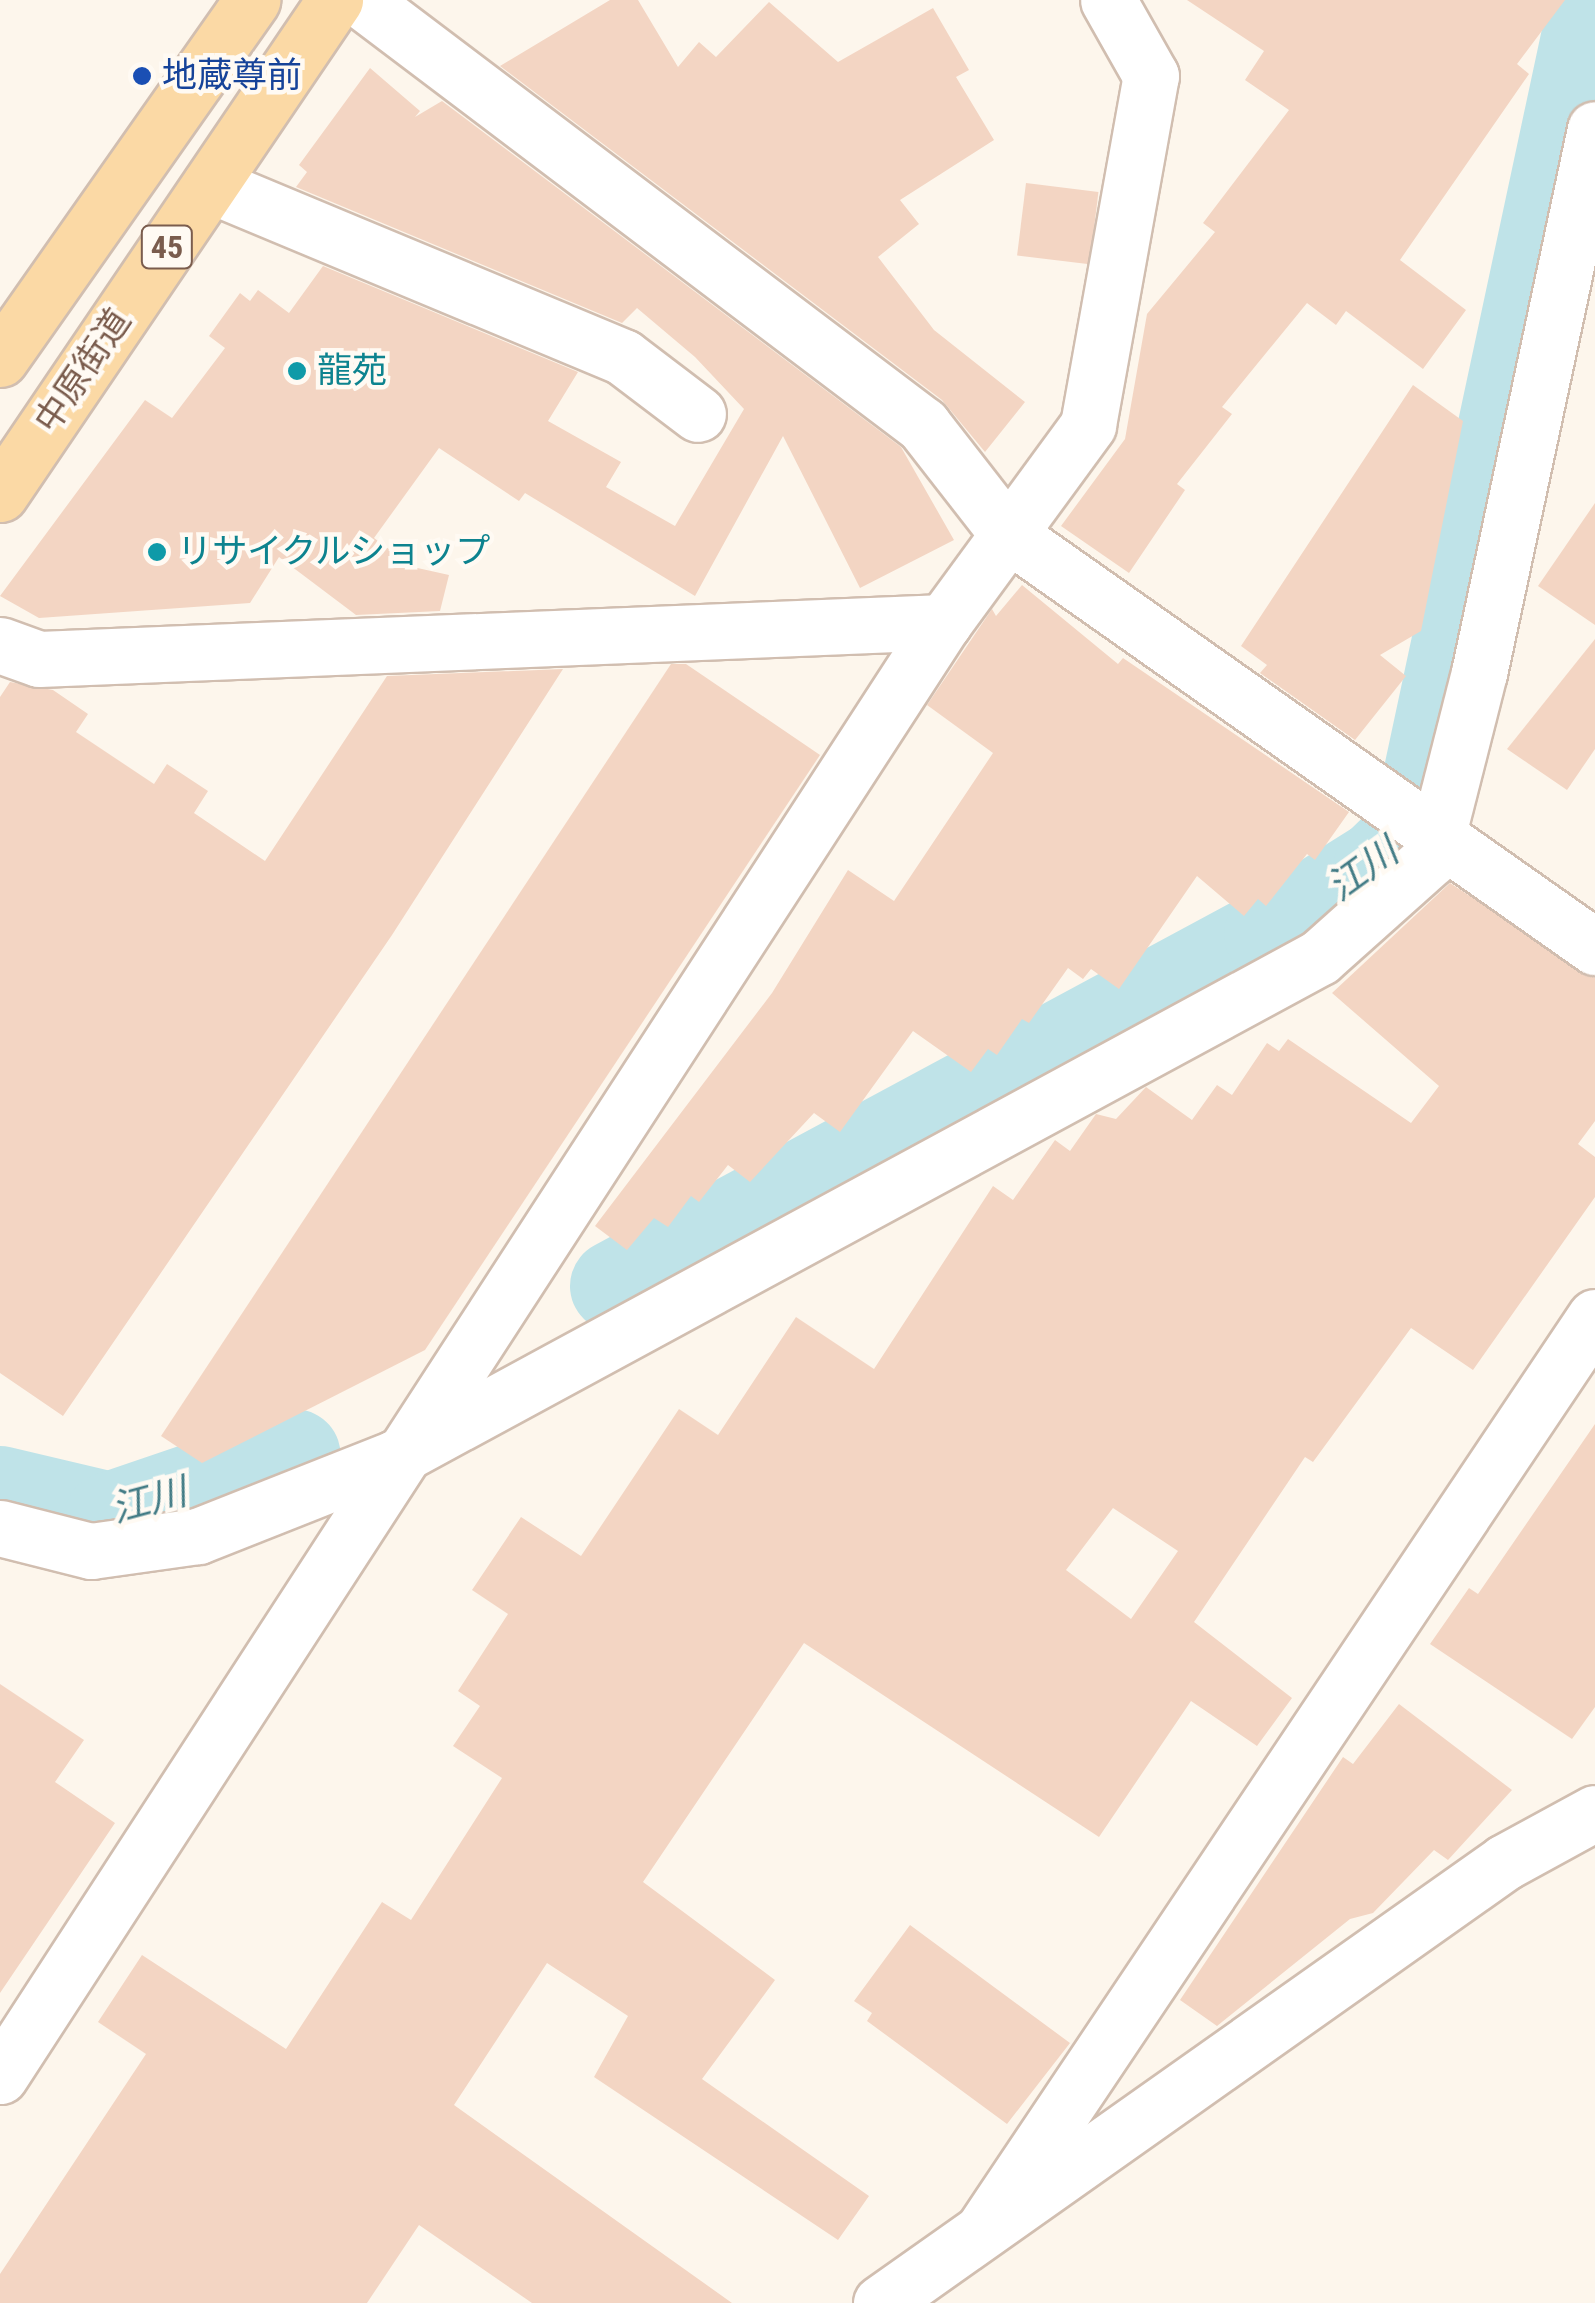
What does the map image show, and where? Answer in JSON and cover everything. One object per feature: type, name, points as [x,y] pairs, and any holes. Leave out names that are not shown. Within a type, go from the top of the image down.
[{"type":"main road","name":"45","points":[[0,359],[252,0]]},
{"type":"main road","name":"中原街道","points":[[0,494],[335,0]]},
{"type":"street","points":[[362,0],[922,425],[1008,534],[1595,947]]},
{"type":"street","points":[[0,2076],[395,1458],[944,622],[1088,425],[1151,76],[1108,0]]},
{"type":"street","points":[[0,1528],[90,1551],[198,1536],[395,1458],[1320,958],[1432,857],[1595,128]]},
{"type":"street","points":[[210,184],[623,357],[698,414]]},
{"type":"street","points":[[0,645],[39,659],[944,622]]},
{"type":"street","points":[[983,2230],[1595,1317]]},
{"type":"street","points":[[881,2303],[1505,1862],[1595,1813]]},
{"type":"building","points":[[610,0],[638,0],[678,67],[699,42],[716,57],[769,2],[838,62],[933,8],[969,70],[956,77],[994,140],[900,200],[919,224],[878,257],[934,330],[1025,402],[985,452],[942,400],[500,66]]},
{"type":"building","points":[[1187,0],[1565,0],[1517,64],[1529,74],[1400,260],[1466,310],[1423,369],[1346,311],[1336,325],[1307,303],[1222,407],[1232,414],[1177,484],[1185,490],[1129,573],[1061,526],[1125,439],[1147,314],[1215,232],[1203,223],[1289,110],[1245,80],[1264,51]]},
{"type":"building","points":[[370,68],[420,111],[415,117],[442,101],[901,447],[954,540],[860,588],[783,436],[695,596],[525,493],[519,501],[439,448],[374,538],[413,567],[449,575],[440,611],[356,615],[279,557],[250,603],[39,618],[0,596],[145,400],[172,418],[225,348],[209,336],[240,293],[250,301],[258,290],[289,313],[323,266],[578,372],[548,421],[621,462],[606,487],[675,526],[744,409],[695,357],[637,308],[622,323],[296,187],[307,172],[299,165]]},
{"type":"building","points":[[1026,183],[1098,192],[1090,264],[1017,255]]},
{"type":"building","points":[[1413,385],[1463,421],[1421,631],[1380,655],[1406,676],[1355,740],[1260,673],[1267,665],[1241,646]]},
{"type":"building","points":[[1595,503],[1595,625],[1538,586]]},
{"type":"building","points":[[1022,585],[1118,664],[1123,658],[1349,812],[1315,860],[1307,854],[1266,906],[1258,899],[1244,916],[1197,876],[1119,989],[1091,969],[1083,979],[1068,968],[1029,1023],[1022,1019],[997,1055],[988,1049],[971,1072],[913,1031],[840,1132],[814,1113],[750,1182],[728,1165],[699,1202],[691,1196],[668,1227],[654,1218],[627,1250],[595,1226],[772,993],[848,870],[894,901],[993,753],[927,705],[992,609],[996,616]]},
{"type":"building","points":[[1595,639],[1595,749],[1567,790],[1507,749]]},
{"type":"building","points":[[671,664],[686,664],[820,755],[425,1350],[202,1463],[161,1436]]},
{"type":"building","points":[[563,669],[392,935],[63,1416],[0,1373],[0,697],[10,682],[53,690],[88,714],[76,732],[154,784],[167,764],[208,791],[194,813],[265,861],[387,676]]},
{"type":"building","points":[[1450,883],[1595,978],[1595,1121],[1578,1144],[1595,1157],[1595,1197],[1473,1370],[1411,1328],[1313,1462],[1305,1457],[1194,1622],[1292,1698],[1257,1746],[1191,1701],[1099,1837],[804,1643],[643,1882],[775,1980],[702,2079],[869,2196],[838,2240],[594,2077],[628,2016],[547,1963],[454,2105],[732,2303],[532,2303],[419,2225],[367,2303],[0,2303],[0,2274],[146,2054],[98,2022],[142,1955],[286,2049],[382,1902],[411,1920],[502,1778],[453,1746],[480,1706],[458,1691],[508,1614],[472,1590],[521,1517],[581,1556],[679,1409],[718,1435],[796,1317],[874,1369],[993,1186],[1013,1200],[1055,1140],[1070,1151],[1096,1114],[1116,1119],[1146,1087],[1192,1120],[1217,1085],[1232,1095],[1267,1043],[1279,1051],[1288,1039],[1411,1123],[1439,1086],[1332,993]],"holes":[[[1113,1508],[1178,1551],[1131,1619],[1066,1570]]]},
{"type":"building","points":[[1595,1424],[1595,1707],[1572,1739],[1430,1644],[1469,1588],[1478,1594]]},
{"type":"building","points":[[0,1684],[84,1740],[55,1782],[115,1823],[0,1993]]},
{"type":"building","points":[[1399,1704],[1512,1790],[1448,1860],[1434,1850],[1373,1913],[1350,1919],[1217,2026],[1180,2000],[1343,1757],[1353,1764]]},
{"type":"building","points":[[910,1925],[1070,2043],[1007,2124],[867,2021],[872,2013],[854,2001]]},
{"type":"waterway","name":"江川","points":[[616,1286],[1270,934],[1380,865],[1418,828],[1595,1]]},
{"type":"waterway","name":"江川","points":[[0,1492],[110,1518],[295,1455]]},
{"type":"place","name":"地蔵尊前","points":[[142,76]]},
{"type":"place","name":"龍苑","points":[[297,371]]},
{"type":"place","name":"リサイクルショップ","points":[[157,552]]}]
